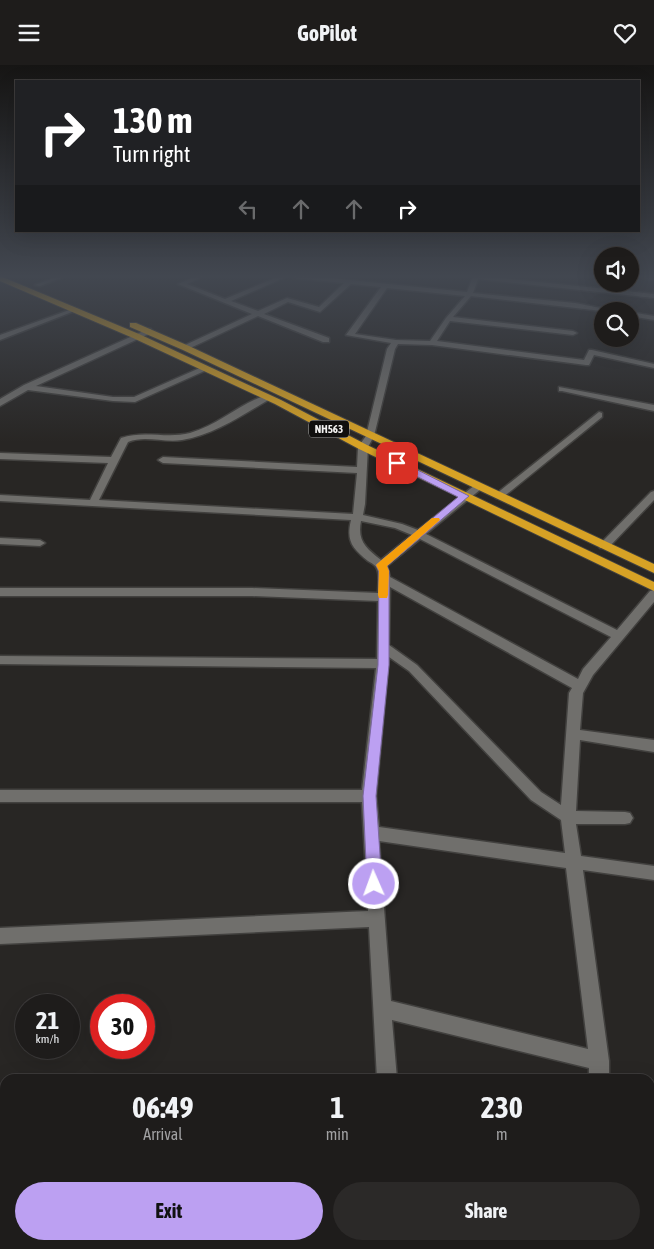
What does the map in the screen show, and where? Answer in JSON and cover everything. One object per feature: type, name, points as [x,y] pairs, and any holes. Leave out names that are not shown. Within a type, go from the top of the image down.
[{"type":"highway","name":"NH563","points":[[124,331],[267,397],[363,447],[654,587]]},
{"type":"highway","name":"NH563","points":[[149,331],[654,569]]},
{"type":"street","points":[[0,338],[18,331]]},
{"type":"street","points":[[0,403],[27,387],[147,331]]},
{"type":"street","points":[[186,348],[222,331]]},
{"type":"street","points":[[304,331],[326,340]]},
{"type":"street","points":[[353,331],[350,335],[396,342],[432,343],[586,363],[592,352],[654,366]]},
{"type":"street","points":[[432,343],[440,331]]},
{"type":"street","points":[[557,331],[573,333]]},
{"type":"street","points":[[387,1074],[369,796],[383,665],[384,571],[382,565],[360,549],[355,539],[354,531],[360,504],[363,447],[370,435],[391,349],[396,342]]},
{"type":"street","points":[[27,387],[113,399],[135,400],[206,369]]},
{"type":"street","points":[[562,389],[654,408]]},
{"type":"street","points":[[93,503],[124,440],[129,437],[158,437],[167,439],[186,437],[211,427],[267,397]]},
{"type":"street","points":[[499,496],[599,415]]},
{"type":"street","points":[[0,456],[113,459]]},
{"type":"street","points":[[163,460],[362,470]]},
{"type":"street","points":[[382,565],[464,496],[478,487]]},
{"type":"street","points":[[604,546],[654,494]]},
{"type":"street","points":[[0,499],[356,517],[398,526],[419,534],[618,637]]},
{"type":"street","points":[[0,541],[40,543]]},
{"type":"street","points":[[384,579],[580,685]]},
{"type":"street","points":[[0,592],[252,592],[383,597]]},
{"type":"street","points":[[599,1074],[599,1061],[568,817],[576,693],[588,672],[654,594]]},
{"type":"street","points":[[384,647],[413,668],[536,796],[568,817],[625,818]]},
{"type":"street","points":[[0,660],[383,665]]},
{"type":"street","points":[[573,734],[654,746]]},
{"type":"street","points":[[0,796],[369,796]]},
{"type":"street","points":[[372,833],[654,873]]},
{"type":"street","points":[[0,935],[376,919]]},
{"type":"street","points":[[382,1008],[599,1061]]},
{"type":"slow traffic","points":[[383,595],[384,571],[382,565],[436,520]]},
{"type":"route","points":[[374,884],[369,796],[383,665],[384,571],[382,565],[464,496],[397,463]]}]
